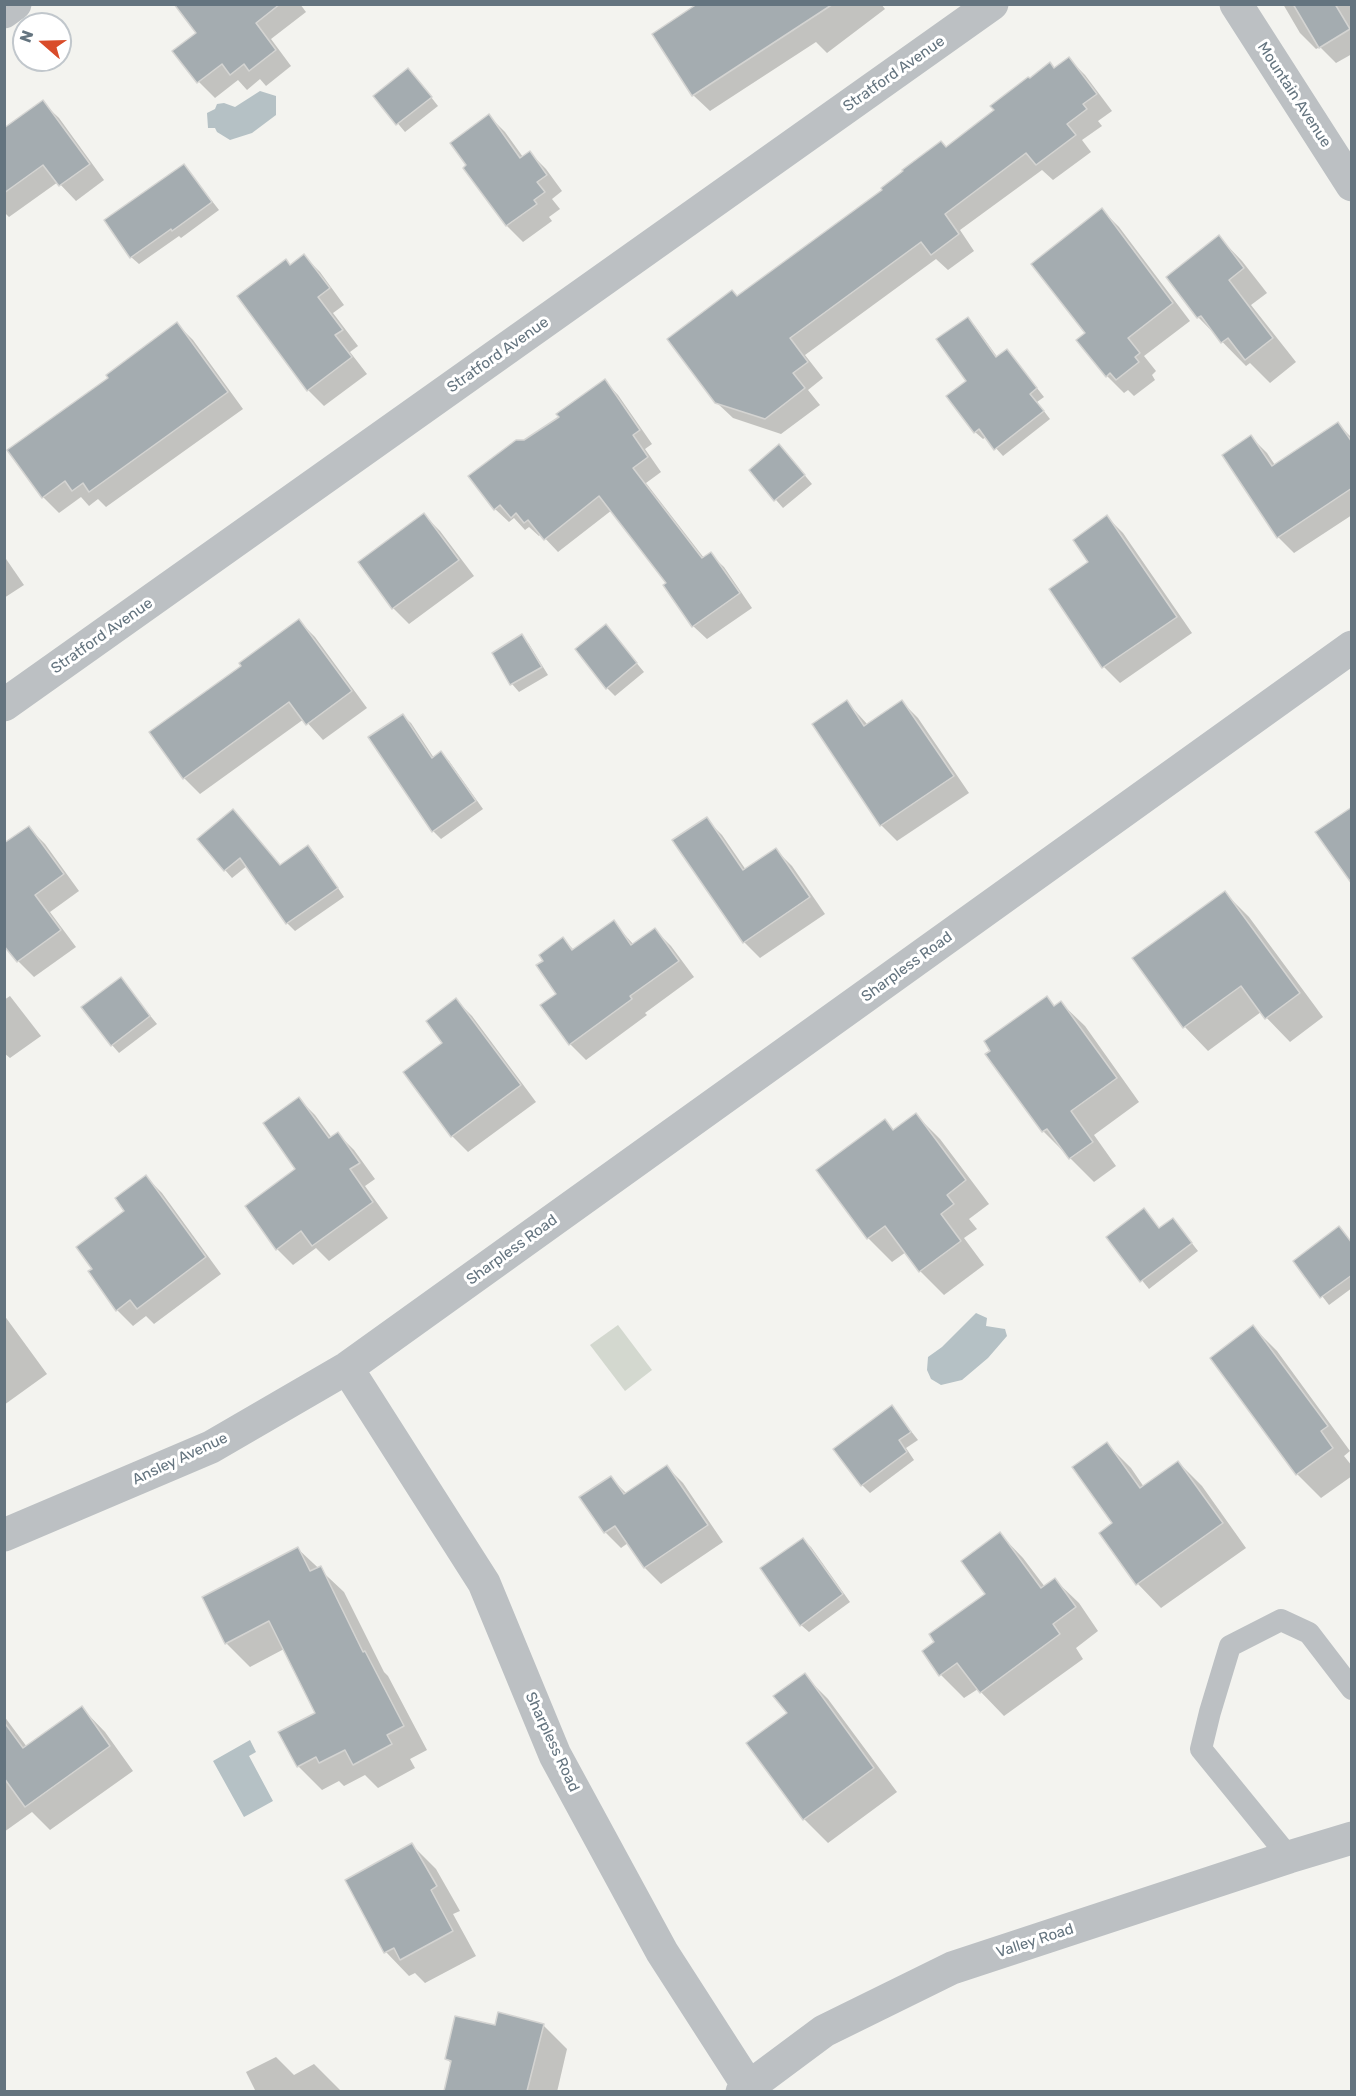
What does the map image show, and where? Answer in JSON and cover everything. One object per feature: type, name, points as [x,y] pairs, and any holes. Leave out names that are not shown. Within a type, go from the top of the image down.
[{"type":"street","points":[[4,12],[15,4]]},
{"type":"street","name":"Stratford Avenue","points":[[4,705],[992,4]]},
{"type":"street","name":"Mountain Avenue","points":[[1236,4],[1352,185]]},
{"type":"street","name":"Sharpless Road","points":[[748,2090],[662,1952],[555,1755],[484,1584],[347,1368],[1352,647]]},
{"type":"street","name":"Ansley Avenue","points":[[4,1535],[211,1447],[347,1368]]},
{"type":"street","name":"Valley Road","points":[[748,2090],[824,2031],[952,1968],[1352,1838]]},
{"type":"lane","points":[[1288,1857],[1201,1749],[1230,1646],[1281,1620],[1309,1633],[1352,1689]]},
{"type":"shaded area","points":[[260,91],[276,96],[276,115],[252,133],[230,140],[217,132],[215,128],[208,128],[207,113],[215,109],[217,104],[224,103],[235,107]]},
{"type":"shaded area","points":[[976,1313],[987,1318],[986,1326],[1005,1329],[1007,1336],[988,1358],[962,1380],[941,1385],[931,1379],[927,1370],[928,1357],[942,1347]]},
{"type":"shaded area","points":[[618,1325],[652,1370],[625,1391],[590,1345]]},
{"type":"shaded area","points":[[250,1740],[256,1752],[249,1756],[273,1801],[244,1817],[213,1761]]},
{"type":"building","points":[[174,4],[280,4],[256,23],[276,50],[249,71],[244,64],[230,75],[222,64],[197,83],[172,51],[196,33]]},
{"type":"building","points":[[697,4],[833,4],[692,96],[652,34]]},
{"type":"building","points":[[1293,4],[1335,4],[1350,29],[1319,48]]},
{"type":"building","points":[[1069,57],[1097,94],[1083,104],[1087,109],[1067,124],[1076,135],[1036,165],[1026,153],[945,214],[959,234],[931,255],[921,242],[790,338],[808,362],[793,373],[805,388],[765,419],[715,403],[667,339],[732,290],[737,296],[882,190],[881,188],[902,170],[941,141],[946,147],[994,110],[990,106],[1028,77],[1030,78],[1050,62],[1054,68]]},
{"type":"building","points":[[408,68],[432,97],[396,125],[373,96]]},
{"type":"building","points":[[43,100],[90,164],[59,186],[43,165],[4,193],[4,128]]},
{"type":"building","points":[[489,114],[520,158],[530,151],[547,175],[537,182],[545,192],[534,200],[537,204],[506,226],[463,168],[466,165],[450,143]]},
{"type":"building","points":[[184,164],[212,202],[130,258],[104,220]]},
{"type":"building","points":[[1102,208],[1173,303],[1128,338],[1140,353],[1135,357],[1139,362],[1116,380],[1110,373],[1106,377],[1076,340],[1085,333],[1031,264]]},
{"type":"building","points":[[1219,235],[1244,268],[1229,280],[1273,338],[1245,360],[1228,338],[1221,343],[1201,316],[1197,318],[1166,277]]},
{"type":"building","points":[[304,254],[330,288],[318,297],[343,330],[335,335],[352,357],[307,391],[237,296],[286,259],[290,265]]},
{"type":"building","points":[[968,317],[996,357],[1007,349],[1037,388],[1030,394],[1044,411],[994,450],[979,429],[974,433],[946,396],[966,381],[936,339]]},
{"type":"building","points":[[177,322],[228,392],[89,492],[83,483],[72,491],[65,481],[42,498],[7,450],[108,378],[106,375]]},
{"type":"building","points":[[605,379],[640,430],[633,435],[648,457],[633,468],[702,558],[711,552],[740,593],[692,627],[663,585],[666,583],[599,496],[544,540],[528,520],[524,523],[516,513],[511,518],[500,505],[494,510],[468,476],[516,440],[524,440],[559,417],[556,414]]},
{"type":"building","points":[[1338,422],[1352,442],[1352,488],[1277,538],[1222,455],[1251,435],[1272,466]]},
{"type":"building","points":[[779,444],[805,475],[774,501],[749,470]]},
{"type":"building","points":[[424,513],[459,560],[392,609],[358,562]]},
{"type":"building","points":[[1107,515],[1177,617],[1102,668],[1049,589],[1088,562],[1073,540]]},
{"type":"building","points":[[299,619],[352,691],[306,725],[289,702],[183,779],[149,732],[241,666],[239,663]]},
{"type":"building","points":[[606,624],[637,663],[606,689],[575,649]]},
{"type":"building","points":[[522,634],[542,667],[510,685],[492,653]]},
{"type":"building","points":[[847,700],[864,726],[902,700],[954,776],[880,826],[812,724]]},
{"type":"building","points":[[403,714],[432,758],[441,751],[476,801],[432,832],[368,737]]},
{"type":"building","points":[[1352,807],[1352,884],[1315,832]]},
{"type":"building","points":[[233,809],[280,865],[308,845],[338,888],[286,924],[240,858],[224,871],[197,839]]},
{"type":"building","points":[[707,817],[743,870],[776,848],[810,897],[743,943],[672,840]]},
{"type":"building","points":[[29,826],[64,874],[35,895],[61,930],[17,962],[4,946],[4,843]]},
{"type":"building","points":[[1225,891],[1300,993],[1265,1019],[1241,986],[1183,1028],[1132,958]]},
{"type":"building","points":[[614,920],[631,945],[655,928],[679,961],[630,996],[632,999],[569,1045],[540,1005],[556,994],[536,965],[543,961],[539,955],[563,937],[572,950]]},
{"type":"building","points":[[121,977],[150,1016],[111,1046],[81,1007]]},
{"type":"building","points":[[1047,996],[1054,1006],[1061,1001],[1117,1078],[1071,1111],[1093,1142],[1069,1159],[1047,1129],[1042,1132],[985,1054],[990,1051],[984,1041]]},
{"type":"building","points":[[456,998],[521,1085],[451,1137],[403,1072],[442,1043],[426,1021]]},
{"type":"building","points":[[299,1097],[329,1138],[338,1132],[360,1163],[350,1169],[373,1202],[312,1246],[301,1231],[276,1250],[245,1206],[295,1169],[263,1123]]},
{"type":"building","points":[[916,1113],[966,1180],[947,1195],[954,1204],[941,1214],[961,1241],[919,1272],[885,1226],[867,1239],[816,1170],[885,1119],[893,1130]]},
{"type":"building","points":[[146,1175],[206,1257],[137,1309],[130,1300],[116,1311],[88,1271],[92,1269],[76,1247],[124,1211],[115,1198]]},
{"type":"building","points":[[1144,1208],[1159,1228],[1173,1218],[1192,1243],[1140,1282],[1106,1237]]},
{"type":"building","points":[[1339,1226],[1352,1243],[1352,1275],[1320,1298],[1293,1261]]},
{"type":"building","points":[[1253,1325],[1328,1426],[1321,1431],[1333,1448],[1296,1475],[1210,1358]]},
{"type":"building","points":[[892,1405],[911,1432],[899,1440],[907,1452],[861,1486],[833,1449]]},
{"type":"building","points":[[1107,1442],[1140,1488],[1178,1461],[1223,1523],[1136,1585],[1099,1533],[1112,1523],[1072,1467]]},
{"type":"building","points":[[667,1465],[708,1525],[644,1568],[615,1526],[604,1533],[579,1497],[611,1476],[624,1494]]},
{"type":"building","points":[[1000,1532],[1041,1588],[1055,1578],[1076,1607],[1053,1624],[1060,1634],[980,1693],[957,1663],[939,1676],[922,1651],[934,1642],[929,1634],[985,1594],[961,1561]]},
{"type":"building","points":[[803,1538],[843,1594],[800,1626],[760,1568]]},
{"type":"building","points":[[298,1547],[310,1571],[321,1566],[363,1652],[365,1651],[404,1726],[387,1735],[392,1744],[353,1765],[345,1750],[319,1763],[316,1757],[297,1767],[278,1732],[315,1713],[269,1621],[225,1644],[202,1597]]},
{"type":"building","points":[[805,1673],[874,1768],[803,1820],[746,1743],[787,1713],[773,1696]]},
{"type":"building","points":[[82,1706],[110,1746],[25,1807],[4,1778],[4,1722],[23,1748]]},
{"type":"building","points":[[412,1843],[437,1886],[431,1890],[453,1931],[400,1960],[394,1948],[384,1953],[345,1880]]},
{"type":"building","points":[[498,2012],[544,2024],[527,2091],[444,2091],[451,2061],[445,2059],[455,2016],[495,2025]]}]
